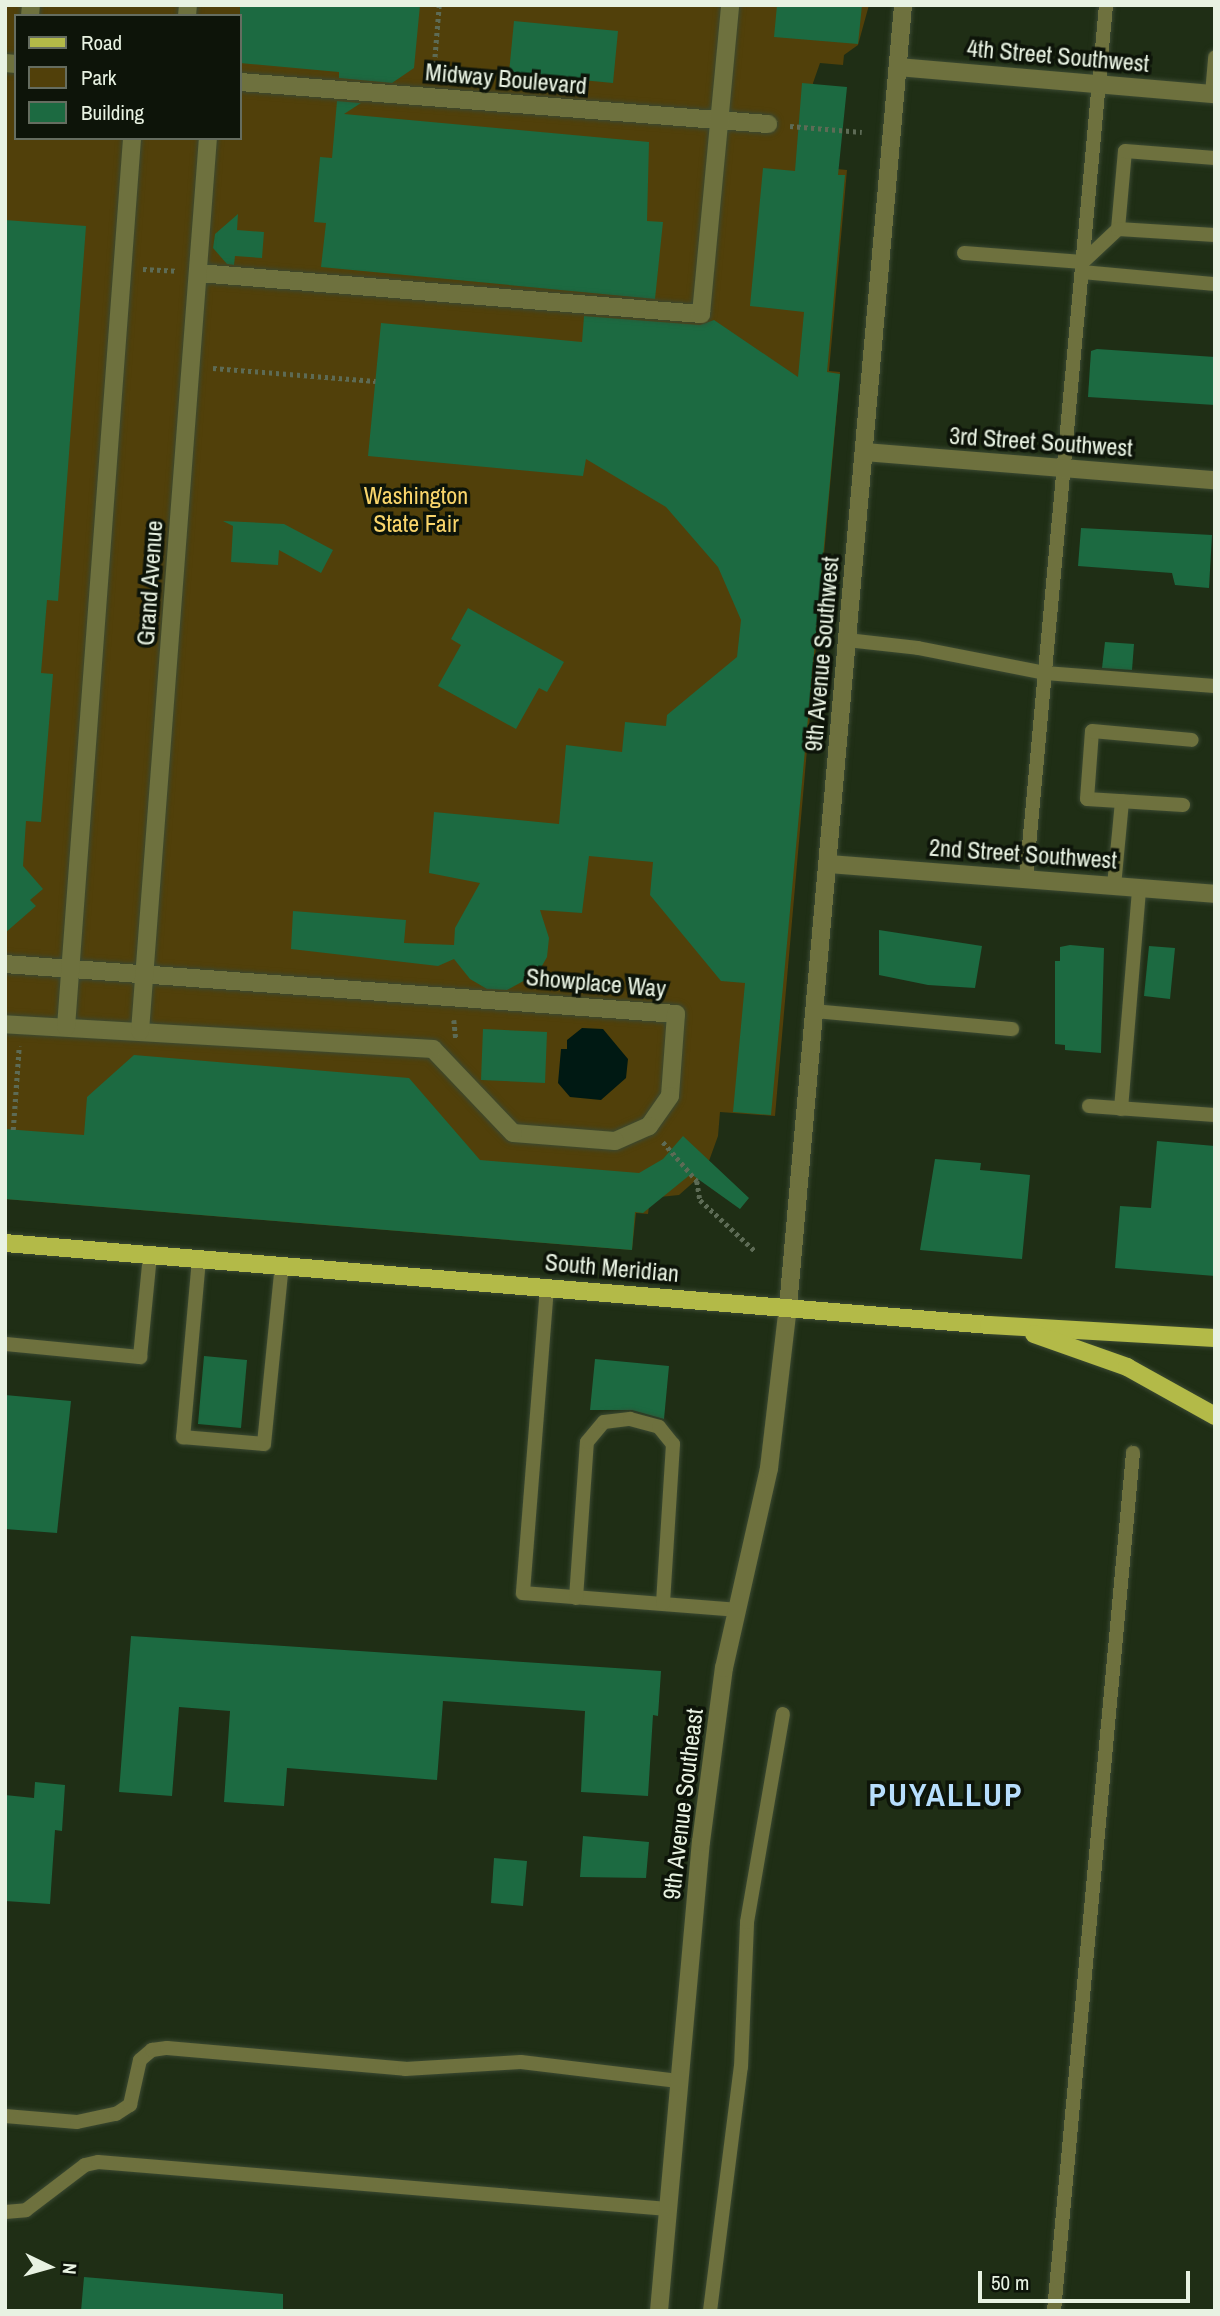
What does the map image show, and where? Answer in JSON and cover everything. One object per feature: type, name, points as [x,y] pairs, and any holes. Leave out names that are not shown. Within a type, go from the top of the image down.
[{"type":"main road","name":"South Meridian","points":[[5,1243],[989,1325],[1215,1338]]},
{"type":"main road","points":[[989,1325],[1028,1332],[1127,1367],[1215,1416]]},
{"type":"street","points":[[198,273],[701,314],[716,120],[730,5]]},
{"type":"street","name":"9th Avenue Southwest","points":[[788,1307],[903,5]]},
{"type":"street","name":"4th Street Southwest","points":[[898,67],[1214,94]]},
{"type":"street","name":"Midway Boulevard","points":[[242,82],[768,124]]},
{"type":"street","name":"Grand Avenue","points":[[66,1027],[132,140]]},
{"type":"street","name":"Grand Avenue","points":[[140,1031],[208,140]]},
{"type":"street","name":"3rd Street Southwest","points":[[864,452],[1215,480]]},
{"type":"street","name":"2nd Street Southwest","points":[[828,864],[1215,894]]},
{"type":"street","name":"Showplace Way","points":[[5,964],[676,1014],[670,1096],[649,1126]]},
{"type":"street","points":[[13,1024],[433,1049],[513,1133],[615,1141],[649,1126]]},
{"type":"street","name":"9th Avenue Southeast","points":[[659,2311],[701,1842],[724,1668],[769,1468],[788,1307]]},
{"type":"lane","points":[[1026,879],[1106,5]]},
{"type":"lane","points":[[1214,94],[1215,57]]},
{"type":"lane","points":[[1082,267],[1118,229],[1125,151],[1215,158]]},
{"type":"lane","points":[[1118,229],[1215,235]]},
{"type":"lane","points":[[964,253],[1215,284]]},
{"type":"lane","points":[[847,640],[918,648],[1045,673],[1215,686]]},
{"type":"lane","points":[[1183,805],[1087,799],[1092,732],[1192,740]]},
{"type":"lane","points":[[1114,886],[1122,801]]},
{"type":"lane","points":[[1121,1108],[1139,888]]},
{"type":"lane","points":[[814,1011],[1012,1029]]},
{"type":"lane","points":[[1089,1106],[1215,1115]]},
{"type":"lane","points":[[5,1344],[140,1357],[150,1255]]},
{"type":"lane","points":[[200,1259],[183,1437],[264,1444],[282,1265]]},
{"type":"lane","points":[[547,1287],[523,1593],[737,1610]]},
{"type":"lane","points":[[576,1598],[587,1442],[604,1422],[630,1419],[659,1427],[673,1444],[663,1604]]},
{"type":"lane","points":[[1054,2311],[1133,1453]]},
{"type":"lane","points":[[709,2311],[741,2067],[747,1922],[783,1714]]},
{"type":"lane","points":[[5,2116],[77,2122],[116,2114],[130,2105],[140,2060],[152,2050],[167,2048],[405,2068],[521,2062],[679,2081]]},
{"type":"lane","points":[[5,2213],[26,2210],[85,2165],[98,2162],[668,2209]]},
{"type":"path","points":[[431,97],[439,5]]},
{"type":"path","points":[[768,124],[862,132]]},
{"type":"path","points":[[122,267],[198,273]]},
{"type":"path","points":[[191,367],[375,381]]},
{"type":"path","points":[[13,1024],[13,1130]]},
{"type":"path","points":[[649,1126],[697,1181],[700,1200],[755,1251]]},
{"type":"green space","name":"Washington State Fair","points":[[5,5],[869,5],[858,45],[844,55],[843,65],[820,63],[813,83],[811,148],[837,169],[847,170],[829,371],[840,372],[775,1116],[720,1112],[718,1136],[705,1172],[679,1195],[650,1198],[648,1214],[636,1213],[632,1250],[5,1199]]},
{"type":"water","points":[[582,1028],[603,1029],[628,1059],[626,1078],[601,1100],[570,1097],[558,1083],[561,1049],[567,1049],[567,1040]]},
{"type":"building","points":[[240,5],[420,5],[414,68],[392,83],[339,78],[339,72],[242,63]]},
{"type":"building","points":[[777,5],[862,5],[858,44],[774,37]]},
{"type":"building","points":[[514,21],[618,31],[613,83],[509,73]]},
{"type":"building","points":[[802,83],[847,87],[838,175],[845,175],[827,372],[840,374],[771,1115],[733,1112],[745,983],[721,981],[650,895],[653,862],[589,856],[582,913],[540,910],[549,938],[547,957],[538,973],[507,990],[487,989],[470,979],[454,959],[438,966],[291,949],[293,911],[406,920],[404,943],[454,945],[455,928],[480,883],[429,873],[434,812],[559,824],[566,745],[622,752],[625,722],[666,726],[667,715],[737,657],[741,620],[718,567],[666,507],[586,459],[583,476],[368,456],[381,323],[582,342],[584,316],[700,325],[714,320],[798,377],[804,312],[750,306],[763,168],[795,171]]},
{"type":"building","points":[[337,101],[361,103],[344,114],[649,142],[647,221],[663,222],[655,299],[321,267],[326,223],[314,222],[320,157],[332,158]]},
{"type":"building","points":[[238,214],[237,230],[264,232],[262,258],[235,256],[234,265],[227,264],[213,248],[215,234]]},
{"type":"building","points":[[5,220],[86,226],[58,601],[47,600],[41,673],[53,674],[41,822],[26,821],[23,866],[43,889],[30,900],[36,906],[5,933]]},
{"type":"building","points":[[1097,349],[1215,357],[1215,405],[1088,397],[1091,351]]},
{"type":"building","points":[[223,521],[284,524],[333,550],[321,573],[279,550],[278,565],[231,562],[233,526]]},
{"type":"building","points":[[1081,528],[1212,535],[1209,588],[1175,585],[1172,573],[1078,566]]},
{"type":"building","points":[[468,608],[564,662],[547,692],[539,688],[516,729],[438,686],[461,645],[451,639]]},
{"type":"building","points":[[1105,642],[1134,644],[1132,670],[1102,668]]},
{"type":"building","points":[[879,930],[982,946],[975,988],[928,985],[879,975]]},
{"type":"building","points":[[1070,945],[1104,948],[1101,1053],[1065,1050],[1065,1045],[1055,1044],[1055,961],[1060,961],[1060,947]]},
{"type":"building","points":[[1149,946],[1175,948],[1170,999],[1144,996]]},
{"type":"building","points":[[483,1029],[547,1032],[545,1083],[481,1080]]},
{"type":"building","points":[[134,1055],[409,1078],[480,1160],[639,1173],[663,1159],[683,1136],[749,1198],[740,1209],[691,1174],[643,1213],[635,1212],[632,1250],[5,1199],[5,1129],[84,1135],[87,1097]]},
{"type":"building","points":[[1157,1141],[1215,1146],[1215,1276],[1115,1268],[1120,1206],[1151,1208]]},
{"type":"building","points":[[935,1159],[981,1163],[980,1170],[1030,1175],[1022,1259],[920,1250]]},
{"type":"building","points":[[204,1356],[247,1360],[241,1428],[198,1424]]},
{"type":"building","points":[[595,1359],[669,1366],[664,1419],[632,1410],[590,1410]]},
{"type":"building","points":[[5,1395],[71,1401],[57,1533],[5,1529]]},
{"type":"building","points":[[131,1636],[661,1671],[658,1716],[653,1715],[648,1796],[581,1792],[585,1711],[443,1701],[437,1780],[287,1768],[284,1806],[224,1802],[230,1711],[179,1707],[172,1796],[119,1792]]},
{"type":"building","points":[[35,1782],[65,1785],[62,1831],[55,1830],[50,1904],[5,1901],[5,1795],[34,1798]]},
{"type":"building","points":[[583,1836],[649,1842],[646,1878],[580,1877]]},
{"type":"building","points":[[494,1858],[527,1861],[523,1906],[491,1903]]},
{"type":"building","points":[[84,2277],[283,2294],[283,2311],[81,2311]]},
{"type":"district","name":"PUYALLUP","points":[[946,1795]]}]
